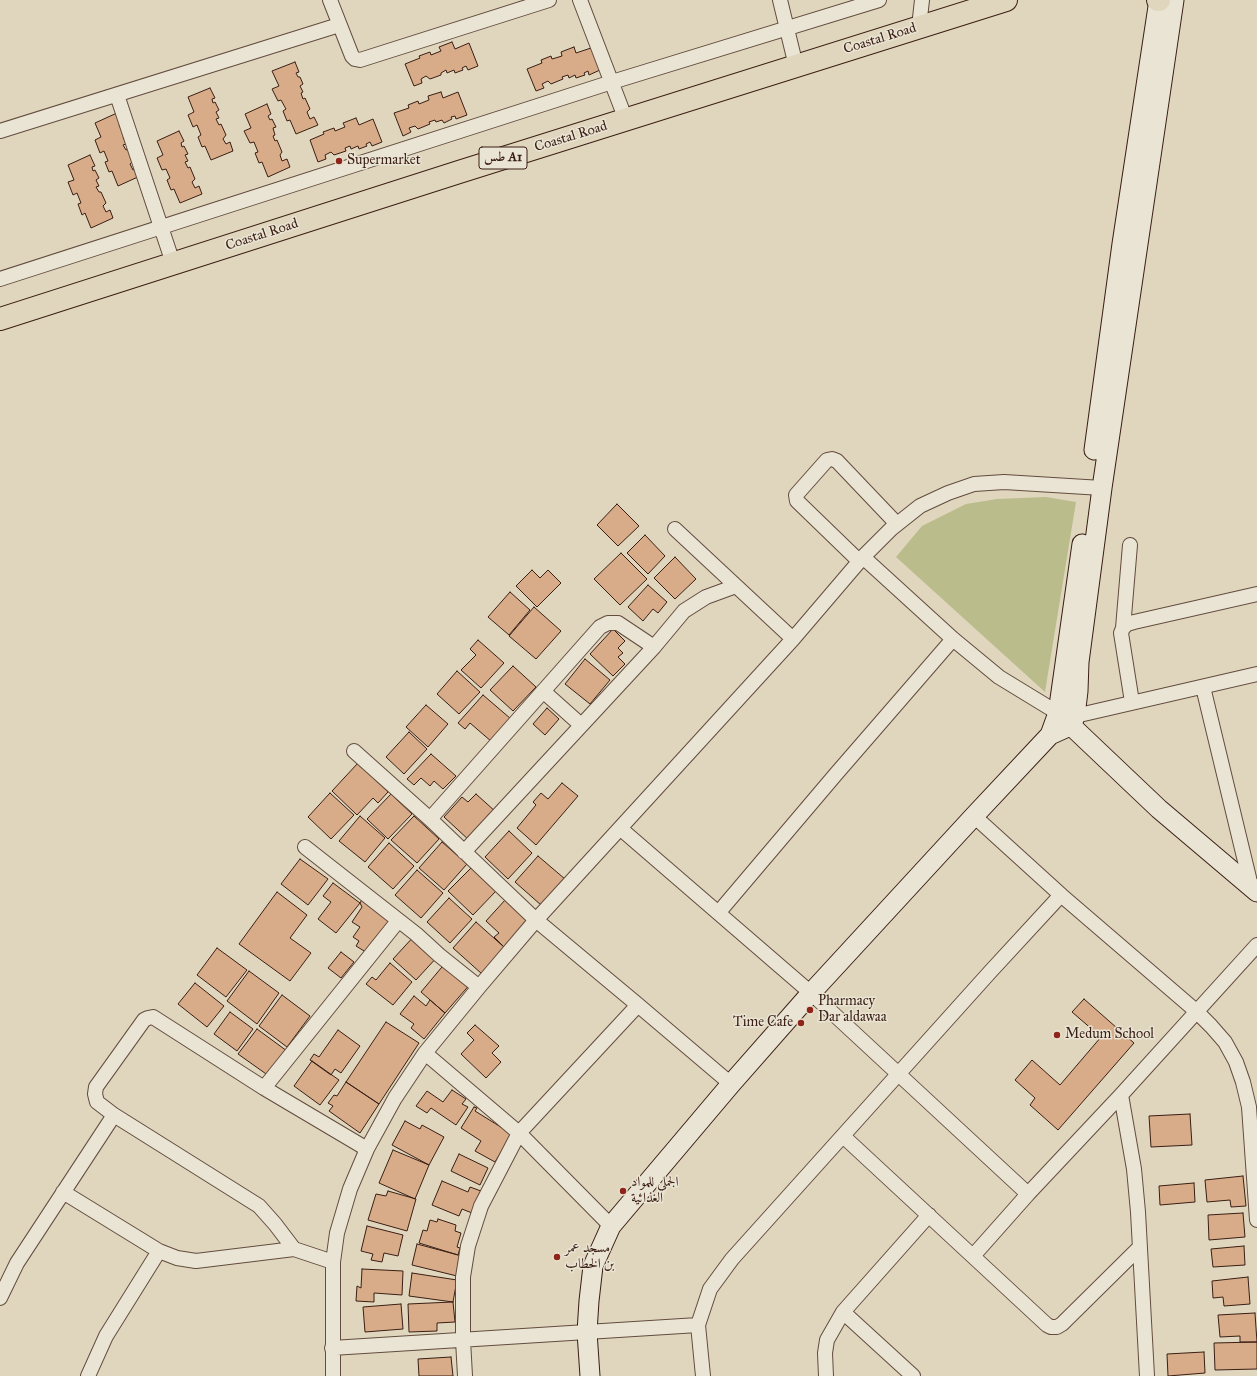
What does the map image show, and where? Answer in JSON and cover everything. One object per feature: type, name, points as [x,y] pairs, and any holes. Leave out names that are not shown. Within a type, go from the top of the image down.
[{"type":"highway","name":"Coastal Road","points":[[0,319],[1006,0]]},
{"type":"main road","points":[[1096,488],[1106,355],[1159,0]]},
{"type":"main road","points":[[590,1376],[587,1332],[593,1266],[611,1226],[731,1084],[812,993],[974,816],[1050,735],[1068,718],[1096,488],[1174,0]]},
{"type":"main road","points":[[1068,718],[1159,808],[1254,889]]},
{"type":"street","points":[[330,0],[352,56],[355,59],[360,60],[549,0]]},
{"type":"street","points":[[580,0],[626,120]]},
{"type":"street","points":[[780,0],[796,66]]},
{"type":"street","points":[[0,279],[612,82],[879,0]]},
{"type":"street","points":[[919,27],[922,0]]},
{"type":"street","points":[[0,131],[339,25]]},
{"type":"street","points":[[117,95],[173,263]]},
{"type":"street","points":[[897,524],[837,461],[832,459],[827,460],[796,494],[797,501],[861,559],[999,677],[1068,718],[1257,674]]},
{"type":"street","points":[[333,1376],[333,1262],[337,1233],[350,1189],[367,1149],[395,1098],[425,1053],[536,920],[793,640],[861,559],[897,524],[920,506],[948,493],[974,484],[1004,482],[1096,488]]},
{"type":"street","points":[[674,529],[793,640]]},
{"type":"street","points":[[1130,545],[1123,628],[1121,633],[1132,702]]},
{"type":"street","points":[[464,852],[654,646],[684,611],[706,597],[736,586]]},
{"type":"street","points":[[1123,628],[1127,624],[1134,622],[1257,594]]},
{"type":"street","points":[[430,819],[600,628],[608,623],[618,623],[654,646]]},
{"type":"street","points":[[719,912],[953,639]]},
{"type":"street","points":[[1203,687],[1254,889]]},
{"type":"street","points":[[543,691],[581,725]]},
{"type":"street","points":[[354,751],[430,819],[536,920],[731,1084]]},
{"type":"street","points":[[974,816],[1061,895],[1196,1011],[1225,1042],[1236,1062],[1249,1107],[1257,1220]]},
{"type":"street","points":[[621,829],[812,993],[1028,1194]]},
{"type":"street","points":[[305,847],[479,987]]},
{"type":"street","points":[[703,1376],[698,1326],[710,1289],[732,1259],[1061,895]]},
{"type":"street","points":[[264,1088],[398,921]]},
{"type":"street","points":[[973,1256],[1257,944]]},
{"type":"street","points":[[465,1376],[463,1340],[463,1277],[468,1246],[481,1206],[519,1133],[638,1005]]},
{"type":"street","points":[[294,1249],[259,1206],[114,1115],[97,1102],[95,1094],[96,1087],[144,1020],[153,1017],[264,1088],[367,1149]]},
{"type":"street","points":[[425,1053],[519,1133],[611,1226]]},
{"type":"street","points":[[1121,1095],[1134,1169],[1147,1376]]},
{"type":"street","points":[[0,1298],[17,1263],[114,1115]]},
{"type":"street","points":[[843,1136],[1047,1325],[1051,1327],[1057,1327],[1062,1324],[1140,1247]]},
{"type":"street","points":[[64,1192],[159,1251],[177,1258],[196,1261],[294,1249],[333,1262]]},
{"type":"street","points":[[826,1376],[825,1353],[827,1340],[843,1312],[929,1215]]},
{"type":"street","points":[[88,1376],[106,1336],[159,1251]]},
{"type":"street","points":[[843,1312],[913,1376]]},
{"type":"street","points":[[332,1348],[698,1326]]},
{"type":"green space","points":[[1046,497],[1076,502],[1045,692],[896,557],[922,526],[966,504],[997,499]]},
{"type":"building","points":[[452,42],[455,49],[469,43],[478,66],[468,70],[466,66],[462,68],[463,70],[455,73],[454,70],[447,73],[446,70],[441,73],[441,75],[430,79],[426,76],[421,79],[422,83],[414,86],[405,64],[430,52],[431,55],[441,51],[439,47]]},
{"type":"building","points":[[574,47],[576,53],[591,48],[600,70],[589,75],[588,71],[584,73],[585,75],[576,78],[575,75],[569,78],[568,75],[551,84],[548,81],[542,84],[544,88],[536,91],[527,69],[542,63],[541,60],[551,56],[552,59],[562,56],[561,52]]},
{"type":"building","points":[[295,62],[299,72],[296,73],[298,77],[300,77],[303,84],[300,86],[303,92],[301,93],[310,109],[307,112],[310,119],[314,117],[318,125],[296,134],[290,120],[287,121],[283,111],[286,109],[281,100],[278,101],[272,89],[279,86],[272,71]]},
{"type":"building","points":[[210,88],[215,98],[212,99],[213,103],[215,102],[219,110],[216,112],[219,118],[216,119],[219,125],[221,124],[226,135],[223,139],[226,144],[230,142],[233,151],[211,160],[205,146],[202,147],[198,137],[201,135],[197,125],[193,127],[188,115],[194,112],[188,97]]},
{"type":"building","points":[[441,92],[443,98],[458,92],[467,115],[456,119],[455,116],[451,117],[452,119],[444,123],[442,120],[436,122],[435,120],[418,129],[415,126],[409,128],[411,132],[403,136],[394,113],[409,108],[408,105],[418,101],[419,104],[429,100],[428,96]]},
{"type":"building","points":[[267,104],[271,114],[268,116],[270,120],[272,119],[276,127],[273,128],[275,135],[273,136],[275,141],[277,140],[282,152],[280,155],[282,161],[287,159],[290,167],[268,177],[262,162],[259,163],[255,153],[258,152],[254,142],[250,143],[244,131],[251,128],[245,114]]},
{"type":"building","points":[[117,113],[122,123],[119,125],[126,136],[123,137],[126,144],[123,145],[126,150],[128,149],[133,161],[130,164],[133,170],[137,168],[140,176],[118,186],[112,171],[109,172],[105,162],[108,161],[104,151],[100,153],[95,140],[101,137],[95,123]]},
{"type":"building","points":[[356,118],[359,125],[373,119],[382,142],[372,146],[370,142],[366,144],[367,146],[359,149],[358,146],[351,149],[350,146],[345,148],[346,151],[334,155],[331,152],[325,155],[326,159],[318,162],[310,140],[324,134],[323,132],[334,128],[335,131],[345,127],[343,123]]},
{"type":"building","points":[[179,131],[184,141],[181,143],[182,147],[184,146],[188,154],[185,155],[188,161],[185,162],[188,168],[190,167],[195,179],[192,182],[195,188],[199,186],[202,194],[180,203],[174,189],[171,190],[167,180],[170,178],[166,169],[162,170],[157,158],[163,155],[157,141]]},
{"type":"building","points":[[90,155],[95,166],[92,167],[93,171],[95,170],[99,178],[96,180],[99,186],[96,187],[99,192],[101,192],[106,203],[103,206],[106,212],[110,210],[113,218],[91,228],[85,213],[82,215],[78,204],[81,203],[77,193],[73,195],[68,182],[74,180],[68,165]]},
{"type":"building","points":[[617,504],[639,526],[618,546],[597,525]]},
{"type":"building","points":[[645,535],[665,556],[648,574],[627,553]]},
{"type":"building","points":[[621,553],[647,579],[620,605],[594,579]]},
{"type":"building","points":[[675,557],[696,579],[675,599],[654,578]]},
{"type":"building","points":[[532,570],[540,578],[548,570],[561,583],[537,607],[516,586]]},
{"type":"building","points":[[648,585],[667,602],[658,613],[653,609],[643,621],[628,607]]},
{"type":"building","points":[[510,592],[530,610],[509,635],[488,617]]},
{"type":"building","points":[[534,607],[561,631],[536,659],[509,636]]},
{"type":"building","points":[[613,629],[625,641],[618,648],[623,653],[618,657],[625,664],[613,676],[590,654]]},
{"type":"building","points":[[478,640],[504,663],[481,688],[461,670],[476,655],[470,649]]},
{"type":"building","points":[[585,659],[610,680],[590,704],[565,684]]},
{"type":"building","points":[[513,666],[536,687],[513,711],[490,690]]},
{"type":"building","points":[[457,671],[480,692],[459,714],[437,694]]},
{"type":"building","points":[[483,695],[511,719],[492,742],[470,723],[465,729],[458,723]]},
{"type":"building","points":[[426,705],[448,724],[428,747],[406,727]]},
{"type":"building","points":[[547,708],[559,719],[545,735],[533,724]]},
{"type":"building","points":[[409,732],[427,749],[404,774],[386,757]]},
{"type":"building","points":[[431,754],[456,776],[443,789],[434,781],[430,786],[421,778],[414,785],[407,779]]},
{"type":"building","points":[[358,763],[388,792],[378,803],[373,798],[357,815],[332,791]]},
{"type":"building","points":[[562,783],[578,796],[536,845],[517,828],[536,805],[533,802],[541,793],[548,799]]},
{"type":"building","points":[[330,793],[354,815],[331,839],[308,817]]},
{"type":"building","points":[[391,794],[412,814],[388,839],[367,819]]},
{"type":"building","points":[[476,794],[496,812],[470,841],[444,817],[462,797],[468,802]]},
{"type":"building","points":[[360,816],[385,838],[365,862],[339,841]]},
{"type":"building","points":[[414,816],[439,839],[417,863],[391,840]]},
{"type":"building","points":[[509,831],[532,853],[508,879],[485,857]]},
{"type":"building","points":[[442,842],[467,864],[444,890],[419,868]]},
{"type":"building","points":[[389,843],[414,866],[393,889],[368,867]]},
{"type":"building","points":[[538,856],[565,879],[541,905],[515,882]]},
{"type":"building","points":[[300,859],[328,879],[308,905],[281,884]]},
{"type":"building","points":[[471,868],[496,891],[473,915],[448,891]]},
{"type":"building","points":[[417,870],[443,893],[421,918],[395,895]]},
{"type":"building","points":[[333,883],[360,903],[336,933],[318,919],[331,902],[323,896]]},
{"type":"building","points":[[277,892],[307,915],[290,938],[311,953],[290,981],[239,944]]},
{"type":"building","points":[[365,894],[395,914],[369,954],[356,946],[359,941],[353,937],[360,927],[352,922],[362,907],[360,903]]},
{"type":"building","points":[[449,898],[472,919],[450,943],[427,922]]},
{"type":"building","points":[[506,899],[530,922],[505,948],[494,937],[499,933],[486,921]]},
{"type":"building","points":[[476,922],[505,948],[482,974],[453,948]]},
{"type":"building","points":[[416,934],[439,955],[416,980],[393,959]]},
{"type":"building","points":[[217,948],[247,970],[226,997],[197,975]]},
{"type":"building","points":[[341,952],[354,962],[341,978],[328,968]]},
{"type":"building","points":[[447,961],[472,982],[445,1013],[421,992]]},
{"type":"building","points":[[390,963],[412,982],[393,1005],[366,984],[372,977],[376,980]]},
{"type":"building","points":[[249,971],[279,993],[257,1024],[227,1001]]},
{"type":"building","points":[[195,983],[224,1006],[207,1027],[178,1004]]},
{"type":"building","points":[[282,995],[310,1016],[287,1047],[259,1026]]},
{"type":"building","points":[[414,996],[426,1006],[430,1000],[445,1013],[424,1039],[411,1028],[414,1024],[400,1014]]},
{"type":"building","points":[[1084,999],[1134,1043],[1058,1130],[1030,1105],[1035,1098],[1015,1080],[1032,1060],[1060,1085],[1101,1037],[1072,1012]]},
{"type":"building","points":[[230,1012],[253,1029],[237,1051],[214,1034]]},
{"type":"building","points":[[386,1022],[419,1043],[379,1104],[346,1082]]},
{"type":"building","points":[[475,1025],[499,1046],[492,1053],[501,1062],[486,1078],[461,1054],[474,1040],[467,1033]]},
{"type":"building","points":[[257,1029],[287,1051],[269,1076],[238,1054]]},
{"type":"building","points":[[338,1030],[360,1046],[341,1073],[335,1069],[331,1075],[310,1060],[314,1054],[319,1057]]},
{"type":"building","points":[[312,1061],[339,1080],[320,1105],[294,1086]]},
{"type":"building","points":[[346,1082],[379,1104],[360,1133],[329,1111],[333,1106],[328,1103],[334,1095],[337,1096]]},
{"type":"building","points":[[452,1090],[466,1099],[462,1104],[468,1107],[456,1125],[431,1108],[427,1113],[416,1106],[427,1091],[443,1102]]},
{"type":"building","points":[[474,1107],[477,1108],[475,1111],[512,1134],[495,1162],[475,1151],[481,1141],[461,1128]]},
{"type":"building","points":[[1190,1114],[1192,1145],[1151,1147],[1149,1116]]},
{"type":"building","points":[[405,1121],[420,1129],[422,1125],[444,1137],[429,1165],[392,1145]]},
{"type":"building","points":[[393,1150],[429,1165],[415,1199],[379,1183]]},
{"type":"building","points":[[459,1154],[488,1168],[480,1185],[451,1171]]},
{"type":"building","points":[[1243,1176],[1246,1206],[1231,1207],[1230,1200],[1207,1202],[1205,1180]]},
{"type":"building","points":[[442,1181],[468,1192],[470,1187],[481,1191],[472,1213],[462,1209],[459,1216],[432,1205]]},
{"type":"building","points":[[1194,1183],[1195,1202],[1160,1205],[1159,1186]]},
{"type":"building","points":[[388,1191],[416,1199],[407,1231],[368,1220],[376,1194],[386,1196]]},
{"type":"building","points":[[1243,1213],[1245,1237],[1209,1240],[1208,1215]]},
{"type":"building","points":[[438,1219],[456,1225],[455,1231],[461,1233],[457,1247],[460,1248],[458,1255],[419,1243],[423,1230],[427,1231],[430,1220],[437,1222]]},
{"type":"building","points":[[367,1226],[403,1235],[398,1256],[384,1253],[382,1262],[371,1260],[373,1254],[361,1251]]},
{"type":"building","points":[[417,1244],[462,1256],[457,1276],[412,1265]]},
{"type":"building","points":[[1244,1246],[1245,1265],[1213,1267],[1211,1249]]},
{"type":"building","points":[[362,1269],[403,1271],[402,1295],[374,1293],[374,1302],[356,1301],[357,1286],[361,1288]]},
{"type":"building","points":[[412,1273],[457,1280],[453,1302],[409,1296]]},
{"type":"building","points":[[1248,1277],[1250,1304],[1224,1306],[1223,1297],[1213,1298],[1212,1281]]},
{"type":"building","points":[[453,1302],[455,1322],[437,1323],[437,1331],[409,1332],[408,1304]]},
{"type":"building","points":[[401,1304],[403,1329],[365,1332],[363,1307]]},
{"type":"building","points":[[1255,1313],[1257,1342],[1240,1342],[1240,1336],[1220,1337],[1218,1315]]},
{"type":"building","points":[[1257,1342],[1257,1369],[1215,1370],[1214,1343]]},
{"type":"building","points":[[1204,1352],[1205,1373],[1168,1376],[1167,1354]]},
{"type":"building","points":[[451,1357],[453,1376],[419,1376],[418,1359]]},
{"type":"place","name":"Supermarket","points":[[339,161]]},
{"type":"place","name":"Pharmacy Dar aldawaa","points":[[810,1010]]},
{"type":"place","name":"Time Cafe","points":[[801,1023]]},
{"type":"place","name":"Medum School","points":[[1057,1035]]},
{"type":"place","name":"الجملي للمواد الغذائية","points":[[623,1191]]},
{"type":"place","name":"مسجد عمر بن الخطاب","points":[[557,1257]]}]
